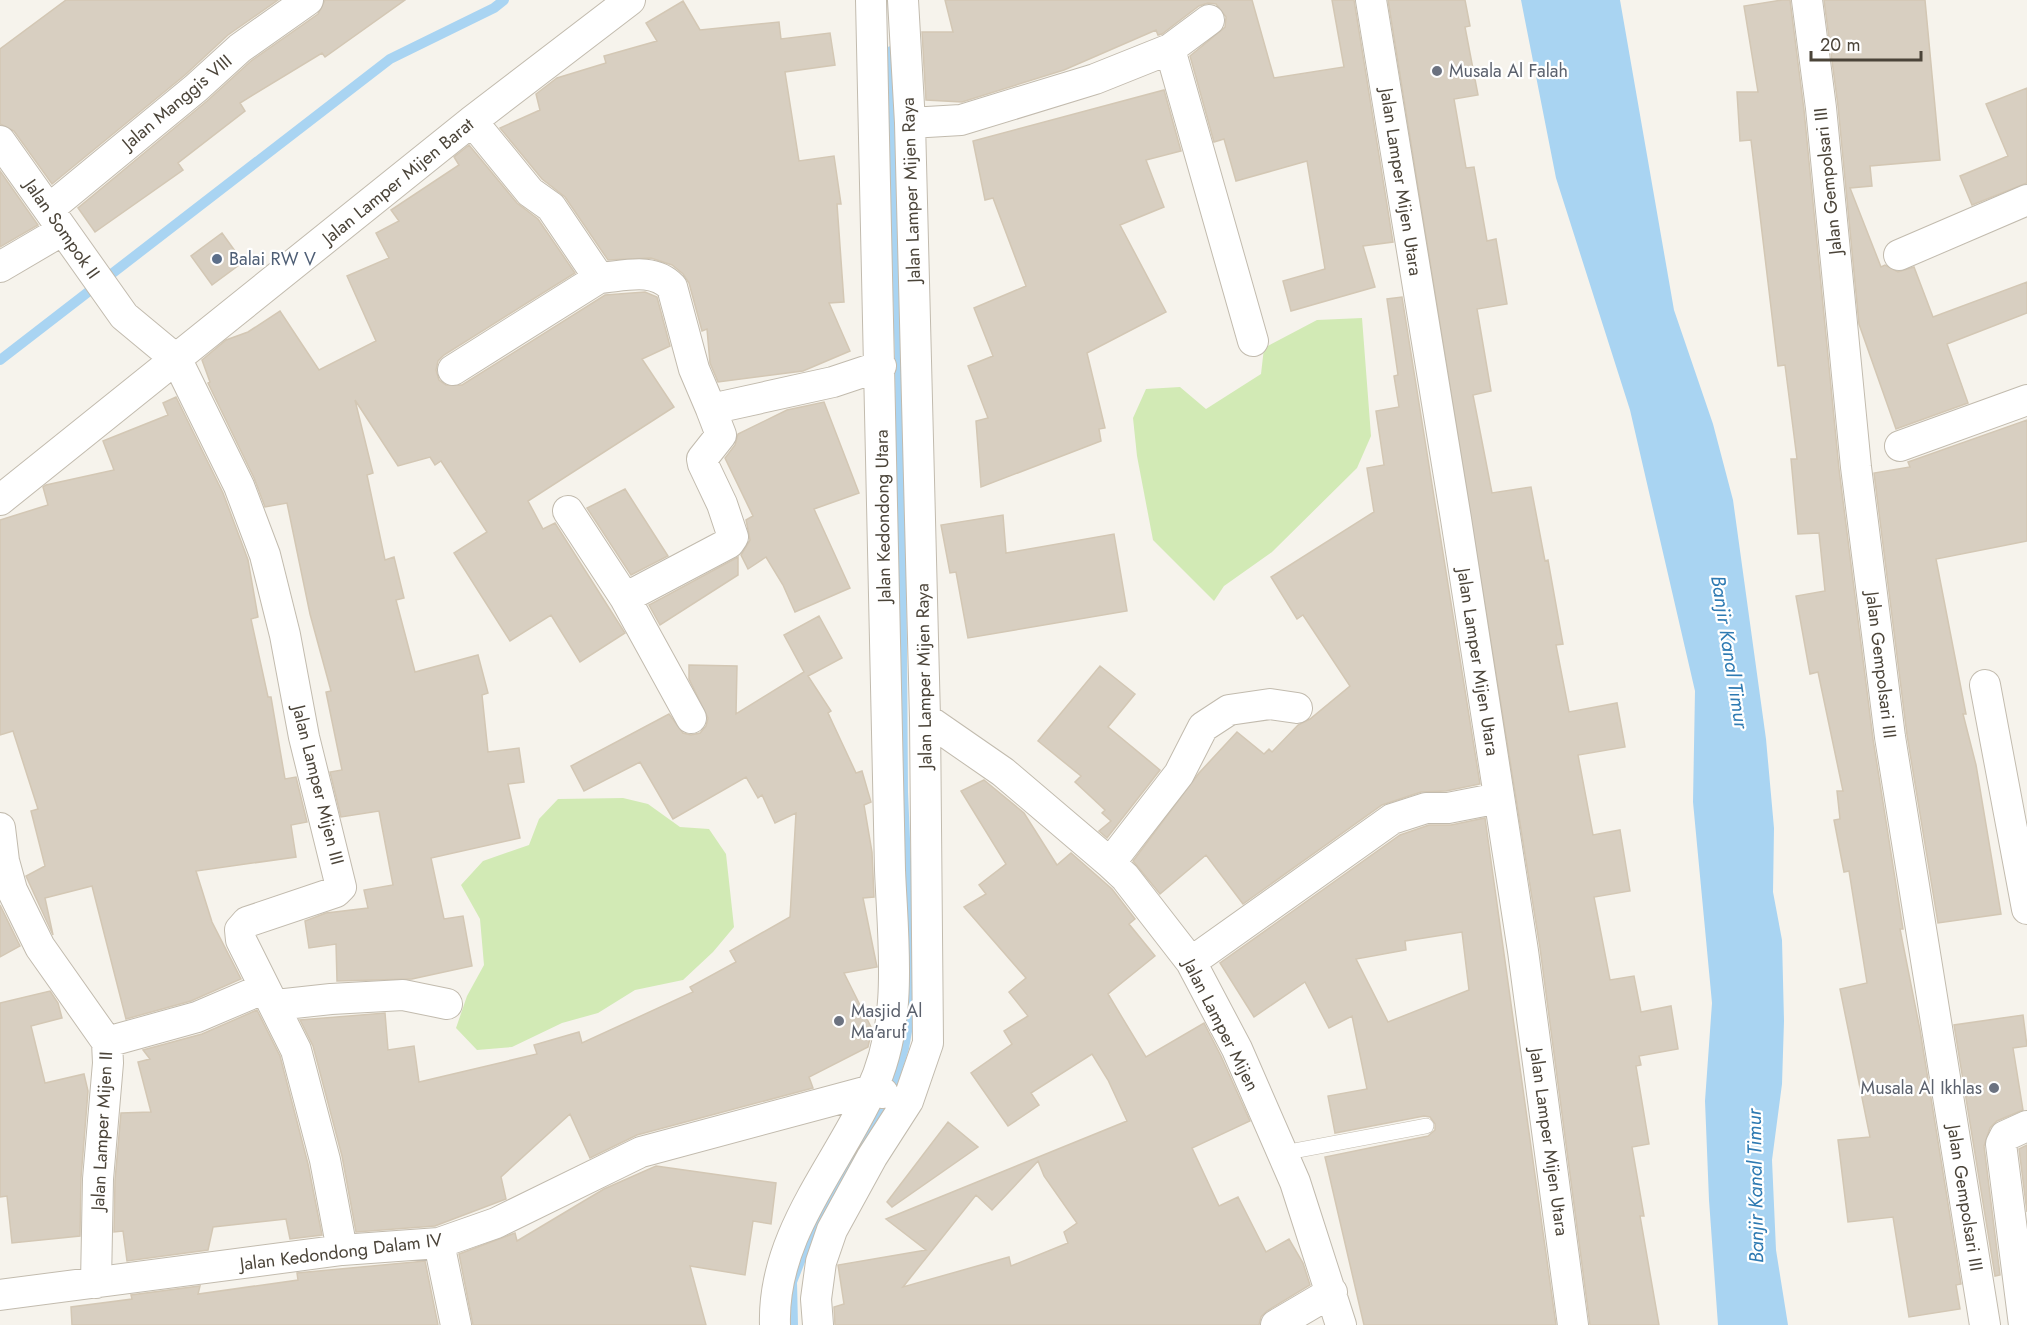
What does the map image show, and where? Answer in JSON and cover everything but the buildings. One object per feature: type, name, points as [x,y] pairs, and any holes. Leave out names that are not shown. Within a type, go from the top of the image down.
[{"type":"street","name":"Jalan Manggis VIII","points":[[0,267],[56,220],[240,48],[308,0]]},
{"type":"street","name":"Jalan Lamper Mijen Barat","points":[[0,500],[472,121],[630,0]]},
{"type":"street","name":"Jalan Kedondong Utara","points":[[775,1325],[774,1304],[787,1252],[808,1201],[889,1095],[907,1037],[895,976],[908,870],[881,366],[871,0]]},
{"type":"street","name":"Jalan Lamper Mijen Raya","points":[[818,1325],[816,1299],[821,1262],[832,1230],[872,1157],[907,1037],[908,870],[925,718],[910,123],[903,0]]},
{"type":"street","name":"Jalan Lamper Mijen Utara","points":[[1371,0],[1499,798],[1573,1325]]},
{"type":"street","name":"Jalan Gempolsari III","points":[[1807,0],[1821,108],[1856,467],[1890,737],[1985,1325]]},
{"type":"street","points":[[910,123],[961,120],[1095,79],[1170,49],[1209,20]]},
{"type":"street","points":[[1170,49],[1253,341]]},
{"type":"street","points":[[472,121],[530,192],[551,207],[599,278]]},
{"type":"street","name":"Jalan Sompok II","points":[[0,141],[124,316]]},
{"type":"street","points":[[1899,255],[2027,200]]},
{"type":"street","points":[[453,370],[599,278],[652,274],[663,278],[672,287],[693,369],[721,435],[702,459],[703,464],[722,504],[734,537],[729,543],[625,598]]},
{"type":"street","name":"Jalan Lamper Mijen III","points":[[124,316],[177,360],[238,486],[265,555],[285,635],[304,737],[341,887],[336,892],[247,922],[240,930],[242,939],[296,1050],[325,1160],[342,1250]]},
{"type":"street","points":[[711,409],[832,382],[881,366]]},
{"type":"street","points":[[1900,446],[2027,400]]},
{"type":"street","points":[[568,511],[625,598],[690,718]]},
{"type":"street","points":[[1985,686],[2027,909]]},
{"type":"street","points":[[1110,863],[1179,774],[1203,727],[1229,710],[1270,704],[1297,708]]},
{"type":"street","name":"Jalan Lamper Mijen","points":[[925,718],[1003,772],[1110,863],[1125,877],[1191,962],[1237,1049],[1295,1182],[1341,1325]]},
{"type":"street","points":[[1191,962],[1392,819],[1426,808],[1448,808],[1499,798]]},
{"type":"street","name":"Jalan Lamper Mijen II","points":[[0,828],[4,861],[12,890],[40,947],[107,1042],[108,1063],[98,1179],[96,1283]]},
{"type":"street","points":[[107,1042],[271,996],[331,999],[403,995],[447,1004]]},
{"type":"street","name":"Jalan Kedondong Dalam IV","points":[[0,1295],[342,1250],[439,1243],[496,1223],[641,1152],[889,1095]]},
{"type":"street","points":[[2024,1325],[2001,1144],[2005,1136],[2027,1126]]},
{"type":"street","points":[[439,1243],[456,1325]]},
{"type":"street","points":[[1276,1325],[1332,1292]]},
{"type":"lane","points":[[1283,1153],[1426,1126]]},
{"type":"green space","points":[[1362,318],[1371,436],[1357,468],[1272,552],[1224,586],[1214,601],[1153,540],[1137,456],[1133,418],[1146,389],[1180,387],[1206,409],[1261,374],[1264,348],[1317,320]]},
{"type":"green space","points":[[623,798],[648,804],[680,827],[709,829],[726,854],[734,927],[713,952],[683,980],[635,990],[598,1013],[562,1023],[512,1047],[477,1050],[456,1028],[467,996],[484,965],[480,919],[461,885],[483,861],[529,845],[539,819],[558,799]]},
{"type":"water","name":"Banjir Kanal Timur","points":[[1521,0],[1620,0],[1674,310],[1713,424],[1733,500],[1766,739],[1774,828],[1773,892],[1782,940],[1784,1021],[1782,1084],[1772,1160],[1776,1250],[1788,1325],[1718,1325],[1705,1101],[1712,1003],[1693,802],[1695,691],[1630,410],[1556,178]]},
{"type":"waterway","points":[[0,360],[390,59],[494,8],[504,0]]},
{"type":"waterway","points":[[793,1325],[792,1282],[816,1220],[888,1099],[904,1048],[912,1003],[903,792],[900,367],[891,51]]},
{"type":"place","name":"Musala Al Falah","points":[[1437,71]]},
{"type":"place","name":"Balai RW V","points":[[217,259]]},
{"type":"place","name":"Masjid Al Ma'aruf","points":[[839,1021]]},
{"type":"place","name":"Musala Al Ikhlas","points":[[1994,1088]]}]
